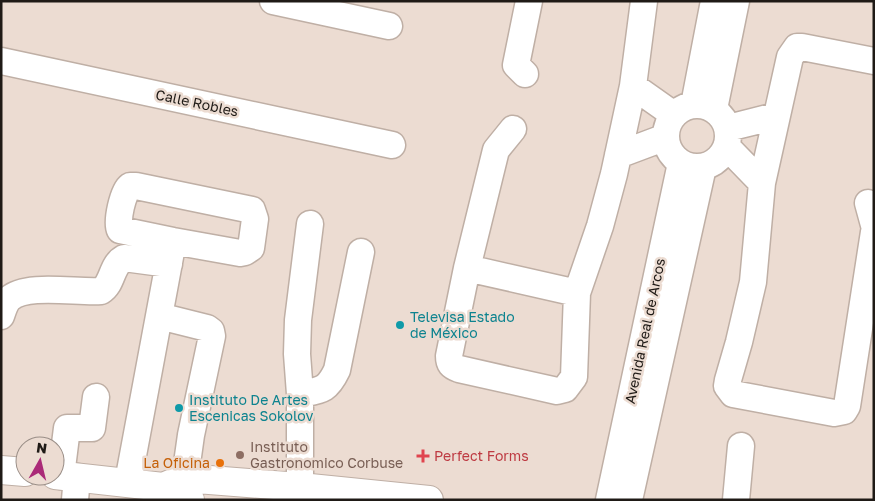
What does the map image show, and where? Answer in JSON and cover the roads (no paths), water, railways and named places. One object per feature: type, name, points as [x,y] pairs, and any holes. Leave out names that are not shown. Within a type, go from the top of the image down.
[{"type":"main road","points":[[1,470],[15,471]]},
{"type":"main road","points":[[67,482],[128,482],[180,491],[300,487],[429,500]]},
{"type":"street","points":[[273,1],[389,26]]},
{"type":"street","points":[[525,74],[516,65],[529,1]]},
{"type":"street","points":[[513,129],[496,150],[468,268],[449,363],[459,369],[557,391],[565,389],[574,378],[577,293],[600,226],[614,174],[633,86],[644,1]]},
{"type":"street","points":[[714,1],[700,124],[722,156],[713,163],[692,165],[673,156],[668,147],[700,124],[736,1]]},
{"type":"street","points":[[874,61],[802,47],[797,47],[790,57],[762,183],[753,282],[740,342],[728,380],[727,386],[733,394],[834,413],[844,411],[847,406],[874,232]]},
{"type":"street","name":"Calle Robles","points":[[1,61],[392,145]]},
{"type":"street","points":[[633,86],[700,124],[762,183]]},
{"type":"street","points":[[618,155],[700,124],[776,116]]},
{"type":"street","name":"Avenida Real de Arcos","points":[[609,500],[692,165]]},
{"type":"street","name":"Avenida Real de Arcos","points":[[629,500],[692,165]]},
{"type":"street","points":[[1,316],[8,300],[16,294],[27,290],[100,291],[109,284],[118,264],[124,258],[171,253],[245,252],[251,248],[254,214],[247,208],[136,186],[127,188],[118,224],[120,230],[171,253]]},
{"type":"street","points":[[300,487],[298,320],[310,224]]},
{"type":"street","points":[[300,394],[324,390],[331,382],[337,370],[361,252]]},
{"type":"street","points":[[128,482],[171,253]]},
{"type":"street","points":[[468,268],[577,293]]},
{"type":"street","points":[[159,316],[207,328],[211,331],[212,336],[180,491]]},
{"type":"street","points":[[67,482],[67,428],[92,428],[96,397]]},
{"type":"street","points":[[736,500],[741,446]]},
{"type":"place","name":"Televisa Estado de México","points":[[400,325]]},
{"type":"place","name":"Instituto De Artes Escenicas Sokolov","points":[[179,408]]},
{"type":"place","name":"Instituto Gastronomico Corbuse","points":[[240,455]]},
{"type":"place","name":"Perfect Forms","points":[[423,456]]},
{"type":"place","name":"La Oficina","points":[[220,463]]}]
